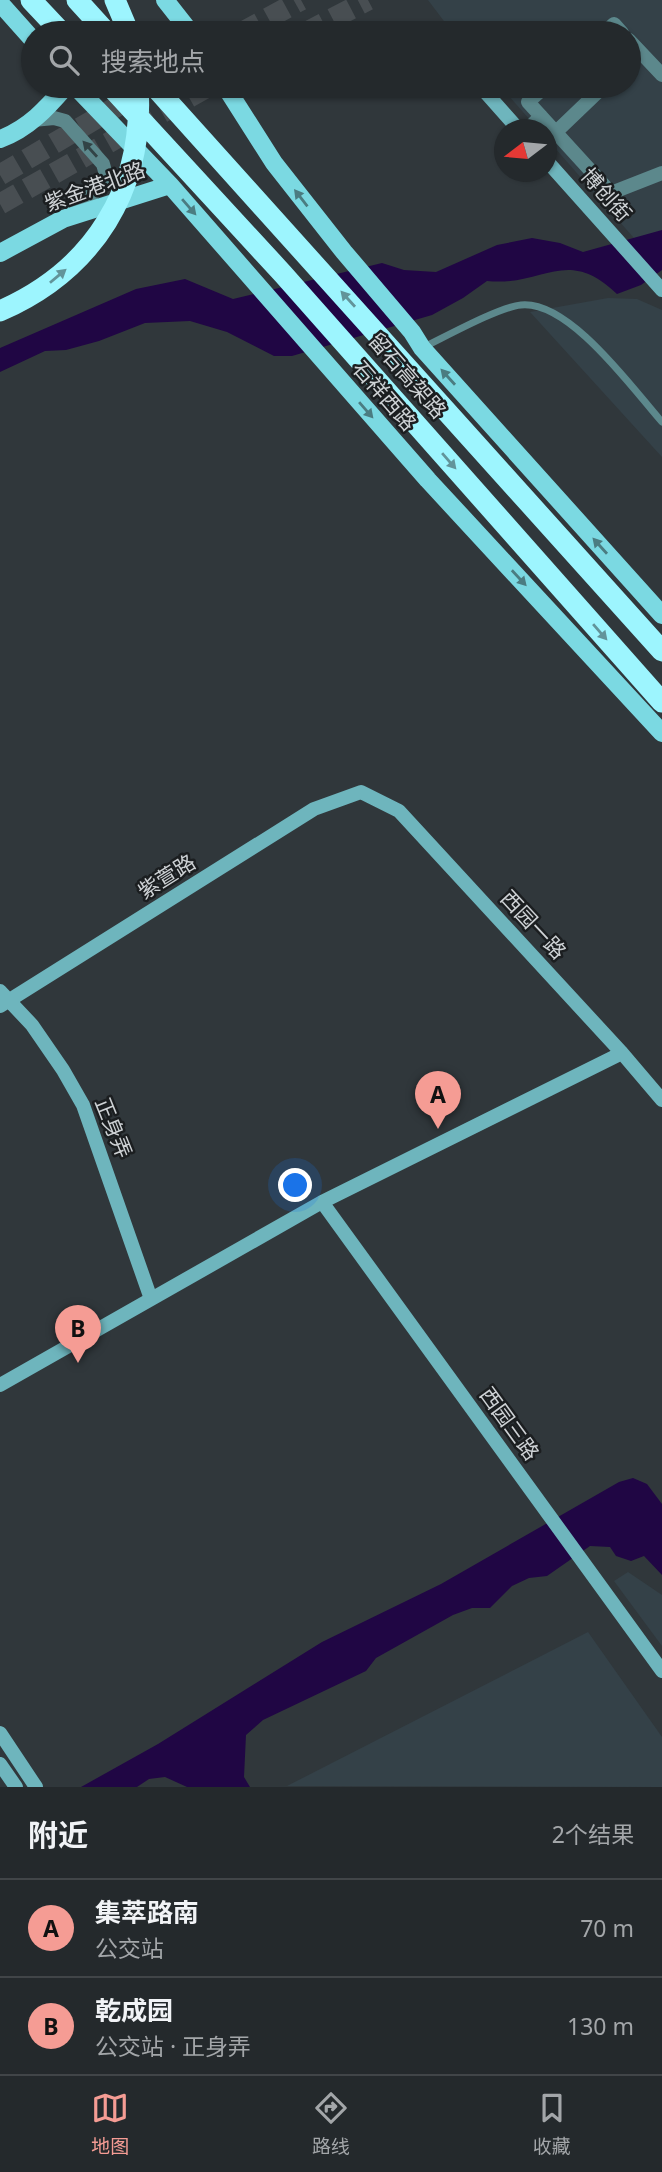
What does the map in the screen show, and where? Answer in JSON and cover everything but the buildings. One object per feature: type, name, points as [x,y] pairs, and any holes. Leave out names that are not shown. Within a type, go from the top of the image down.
[{"type":"highway","points":[[31,0],[51,21]]},
{"type":"highway","points":[[77,0],[96,21]]},
{"type":"highway","points":[[115,0],[124,21]]},
{"type":"highway","name":"留石高架路","points":[[121,98],[284,274],[662,702]]},
{"type":"highway","points":[[0,311],[37,293],[58,278],[79,258],[115,210],[132,163],[139,98]]},
{"type":"highway","name":"留石高架路","points":[[165,98],[662,651]]},
{"type":"main road","points":[[165,0],[182,21]]},
{"type":"main road","points":[[0,3],[21,27]]},
{"type":"main road","points":[[0,139],[33,120],[55,98]]},
{"type":"main road","name":"石祥西路","points":[[87,98],[170,185],[428,480],[662,733]]},
{"type":"main road","points":[[233,98],[274,163],[412,332],[422,348],[662,615]]},
{"type":"main road","name":"紫金港北路","points":[[0,253],[63,219],[170,185]]},
{"type":"street","points":[[641,62],[662,75]]},
{"type":"street","points":[[491,98],[509,119]]},
{"type":"street","points":[[532,98],[528,102],[544,119]]},
{"type":"street","points":[[557,131],[591,98]]},
{"type":"street","points":[[538,119],[541,116]]},
{"type":"street","points":[[33,120],[54,118],[65,121],[103,164],[106,175],[96,191],[63,219]]},
{"type":"street","points":[[557,133],[611,193],[662,173]]},
{"type":"street","name":"博创街","points":[[557,171],[661,289]]},
{"type":"street","name":"紫萱路","points":[[3,999],[314,809],[361,792]]},
{"type":"street","name":"西园一路","points":[[361,792],[399,811],[662,1100]]},
{"type":"street","name":"正身弄","points":[[3,999],[32,1026],[83,1105],[151,1299]]},
{"type":"street","points":[[0,1385],[322,1202],[622,1053]]},
{"type":"street","name":"西园三路","points":[[322,1202],[662,1671]]},
{"type":"street","points":[[0,1733],[34,1783]]},
{"type":"street","points":[[0,1763],[16,1787]]},
{"type":"lane","points":[[422,348],[519,304],[539,305],[577,327],[662,422]]},
{"type":"shaded area","points":[[428,0],[662,0],[662,270],[557,150],[557,119],[529,119],[511,98],[641,98],[641,21],[444,21]]},
{"type":"shaded area","points":[[662,230],[662,270],[641,285],[617,294],[583,272],[554,271],[524,279],[487,281],[432,315],[292,356],[274,356],[227,332],[190,321],[145,323],[99,341],[66,350],[45,351],[0,372],[0,348],[136,289],[185,279],[233,299],[382,263],[404,270],[436,272],[497,245],[532,238],[560,243],[583,252]]},
{"type":"shaded area","points":[[608,298],[637,299],[662,310],[662,457],[530,312]]},
{"type":"shaded area","points":[[633,1478],[647,1484],[662,1504],[662,1575],[644,1556],[631,1561],[616,1556],[610,1547],[590,1546],[547,1576],[529,1578],[512,1586],[490,1608],[472,1608],[453,1615],[376,1658],[366,1671],[263,1720],[246,1735],[244,1777],[250,1787],[187,1787],[165,1777],[149,1779],[137,1787],[81,1787],[158,1744],[322,1642],[441,1584],[619,1482]]},
{"type":"shaded area","points":[[628,1572],[662,1595],[662,1646],[614,1581]]},
{"type":"shaded area","points":[[588,1632],[662,1737],[662,1787],[287,1786]]},
{"type":"tunnel","points":[[263,21],[301,0]]},
{"type":"tunnel","points":[[328,21],[368,0]]},
{"type":"tunnel","points":[[0,175],[131,98]]},
{"type":"tunnel","points":[[0,204],[188,98]]},
{"type":"place","name":"集萃路南","points":[[438,1129]]},
{"type":"place","name":"乾成园","points":[[78,1363]]}]
